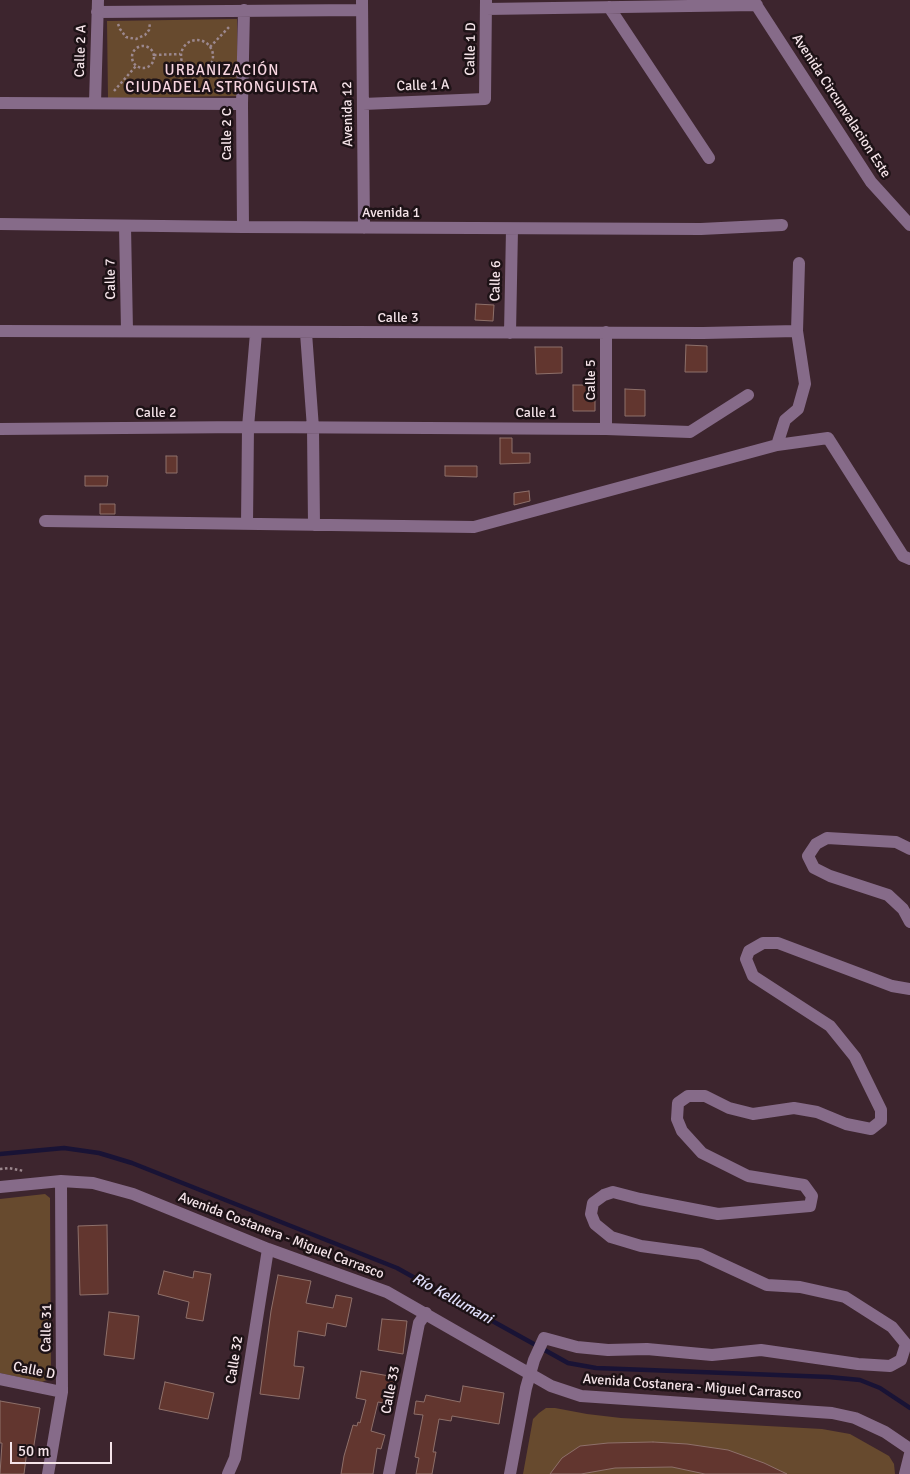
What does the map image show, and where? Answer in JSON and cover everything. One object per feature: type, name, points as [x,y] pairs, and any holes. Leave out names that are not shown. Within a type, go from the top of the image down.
[{"type":"street","points":[[486,4],[609,7],[755,2]]},
{"type":"street","name":"Avenida Circunvalacion Este","points":[[755,2],[871,182],[910,225]]},
{"type":"street","name":"Calle 1 D","points":[[485,99],[486,4]]},
{"type":"street","points":[[97,6],[149,12],[362,5]]},
{"type":"street","name":"Avenida 12","points":[[362,5],[364,228]]},
{"type":"street","name":"Calle 2 A","points":[[95,104],[97,6]]},
{"type":"street","points":[[609,7],[709,158]]},
{"type":"street","name":"Calle 2 C","points":[[243,227],[242,104],[244,10]]},
{"type":"street","name":"Calle 1 A","points":[[363,104],[485,99]]},
{"type":"street","points":[[0,103],[242,104]]},
{"type":"street","name":"Avenida 1","points":[[0,224],[512,229],[701,229],[782,225]]},
{"type":"street","name":"Calle 7","points":[[125,226],[127,331]]},
{"type":"street","name":"Calle 6","points":[[510,333],[512,229]]},
{"type":"street","points":[[777,445],[785,420],[798,409],[805,384],[797,331],[799,262]]},
{"type":"street","name":"Calle 3","points":[[0,331],[256,333],[703,333],[797,331]]},
{"type":"street","name":"Calle 5","points":[[606,332],[606,429]]},
{"type":"street","points":[[247,524],[248,427],[256,333]]},
{"type":"street","points":[[306,333],[313,428],[314,525]]},
{"type":"street","name":"Calle 1","points":[[313,428],[606,429],[690,432],[748,395]]},
{"type":"street","name":"Calle 2","points":[[0,429],[313,428]]},
{"type":"street","points":[[46,521],[474,527],[777,445],[828,438],[903,556],[910,559]]},
{"type":"street","points":[[910,849],[896,842],[827,838],[816,844],[808,856],[814,868],[830,876],[888,894],[903,909],[910,922]]},
{"type":"street","points":[[510,1474],[530,1374],[544,1338],[577,1347],[608,1350],[647,1349],[712,1355],[761,1350],[858,1364],[890,1366],[901,1360],[906,1344],[892,1327],[846,1297],[800,1287],[767,1285],[700,1254],[641,1246],[611,1237],[595,1224],[591,1214],[593,1203],[604,1194],[613,1192],[718,1214],[810,1206],[812,1196],[804,1185],[748,1176],[702,1153],[682,1131],[677,1119],[678,1103],[688,1096],[705,1096],[729,1108],[753,1114],[794,1108],[818,1112],[846,1124],[871,1129],[881,1121],[881,1110],[855,1057],[830,1026],[753,976],[746,959],[749,950],[763,943],[778,944],[892,986],[910,989]]},
{"type":"street","name":"Avenida Costanera - Miguel Carrasco","points":[[0,1187],[61,1180],[93,1183],[118,1190],[268,1249],[387,1292],[551,1386],[581,1396],[832,1413],[855,1418],[885,1432],[910,1449]]},
{"type":"street","name":"Calle 31","points":[[48,1474],[62,1392],[61,1180]]},
{"type":"street","name":"Calle 32","points":[[228,1474],[235,1458],[268,1249]]},
{"type":"street","name":"Calle 33","points":[[389,1474],[419,1323],[426,1313]]},
{"type":"street","name":"Calle D","points":[[0,1379],[62,1392]]},
{"type":"street","points":[[905,1474],[910,1454]]},
{"type":"path","points":[[120,29],[126,37],[136,39],[145,35],[150,25],[149,12]]},
{"type":"path","points":[[113,21],[119,20]]},
{"type":"path","points":[[210,47],[230,26]]},
{"type":"path","points":[[136,39],[141,45],[148,47],[154,54],[154,60],[150,66],[143,68],[136,66],[132,60],[132,52],[141,45]]},
{"type":"path","points":[[191,40],[202,40],[210,47],[213,57],[209,67],[200,73],[194,73],[184,68],[180,54],[183,47],[191,40]]},
{"type":"path","points":[[154,54],[180,54]]},
{"type":"path","points":[[114,92],[136,66]]},
{"type":"path","points":[[191,97],[194,73]]},
{"type":"shaded area","points":[[237,19],[238,96],[108,98],[107,21]]},
{"type":"shaded area","points":[[45,1194],[50,1198],[51,1374],[47,1380],[42,1382],[0,1373],[0,1199]]},
{"type":"shaded area","points":[[546,1408],[621,1418],[822,1429],[850,1434],[889,1456],[894,1464],[895,1474],[523,1474],[533,1419]]},
{"type":"building","points":[[476,304],[494,305],[493,321],[475,320]]},
{"type":"building","points":[[686,345],[707,346],[707,372],[685,372]]},
{"type":"building","points":[[535,347],[562,347],[562,373],[536,374]]},
{"type":"building","points":[[573,385],[595,385],[595,411],[573,411]]},
{"type":"building","points":[[625,389],[645,390],[645,416],[625,416]]},
{"type":"building","points":[[500,438],[512,438],[512,453],[530,453],[530,463],[500,464]]},
{"type":"building","points":[[166,456],[177,456],[177,473],[166,473]]},
{"type":"building","points":[[445,466],[477,466],[477,477],[445,476]]},
{"type":"building","points":[[85,476],[108,476],[107,486],[85,486]]},
{"type":"building","points":[[529,491],[530,501],[514,505],[514,493]]},
{"type":"building","points":[[100,504],[115,504],[115,514],[100,514]]},
{"type":"building","points":[[107,1225],[108,1294],[80,1295],[78,1226]]},
{"type":"building","points":[[164,1271],[193,1278],[194,1271],[211,1274],[203,1321],[186,1318],[189,1302],[158,1294]]},
{"type":"building","points":[[278,1275],[311,1281],[306,1303],[333,1308],[336,1295],[352,1298],[346,1327],[327,1323],[325,1336],[298,1331],[294,1366],[304,1367],[299,1399],[260,1394],[271,1311]]},
{"type":"building","points":[[109,1312],[139,1316],[134,1359],[104,1355]]},
{"type":"building","points":[[382,1319],[407,1321],[403,1354],[378,1350]]},
{"type":"building","points":[[361,1371],[395,1377],[390,1404],[378,1402],[371,1431],[385,1435],[381,1449],[377,1448],[373,1474],[341,1474],[353,1425],[357,1426],[358,1422],[360,1423],[366,1400],[356,1398]]},
{"type":"building","points":[[165,1382],[214,1393],[208,1419],[159,1409]]},
{"type":"building","points":[[463,1386],[504,1393],[499,1424],[452,1416],[451,1421],[439,1419],[433,1452],[436,1452],[432,1474],[416,1474],[419,1458],[415,1457],[423,1415],[414,1414],[416,1401],[424,1402],[426,1395],[460,1402]]},
{"type":"building","points":[[0,1401],[40,1408],[33,1451],[27,1450],[24,1474],[0,1474],[2,1443],[0,1443]]},
{"type":"building","points":[[653,1442],[687,1444],[728,1450],[764,1463],[787,1474],[705,1474],[672,1467],[615,1468],[581,1474],[550,1474],[562,1458],[580,1446]]},
{"type":"waterway","name":"Río Kellumani","points":[[0,1154],[64,1148],[99,1153],[132,1163],[397,1268],[568,1363],[596,1368],[829,1377],[860,1380],[880,1388],[910,1408]]},
{"type":"district","name":"URBANIZACIÓN CIUDADELA STRONGUISTA","points":[[222,80]]}]
